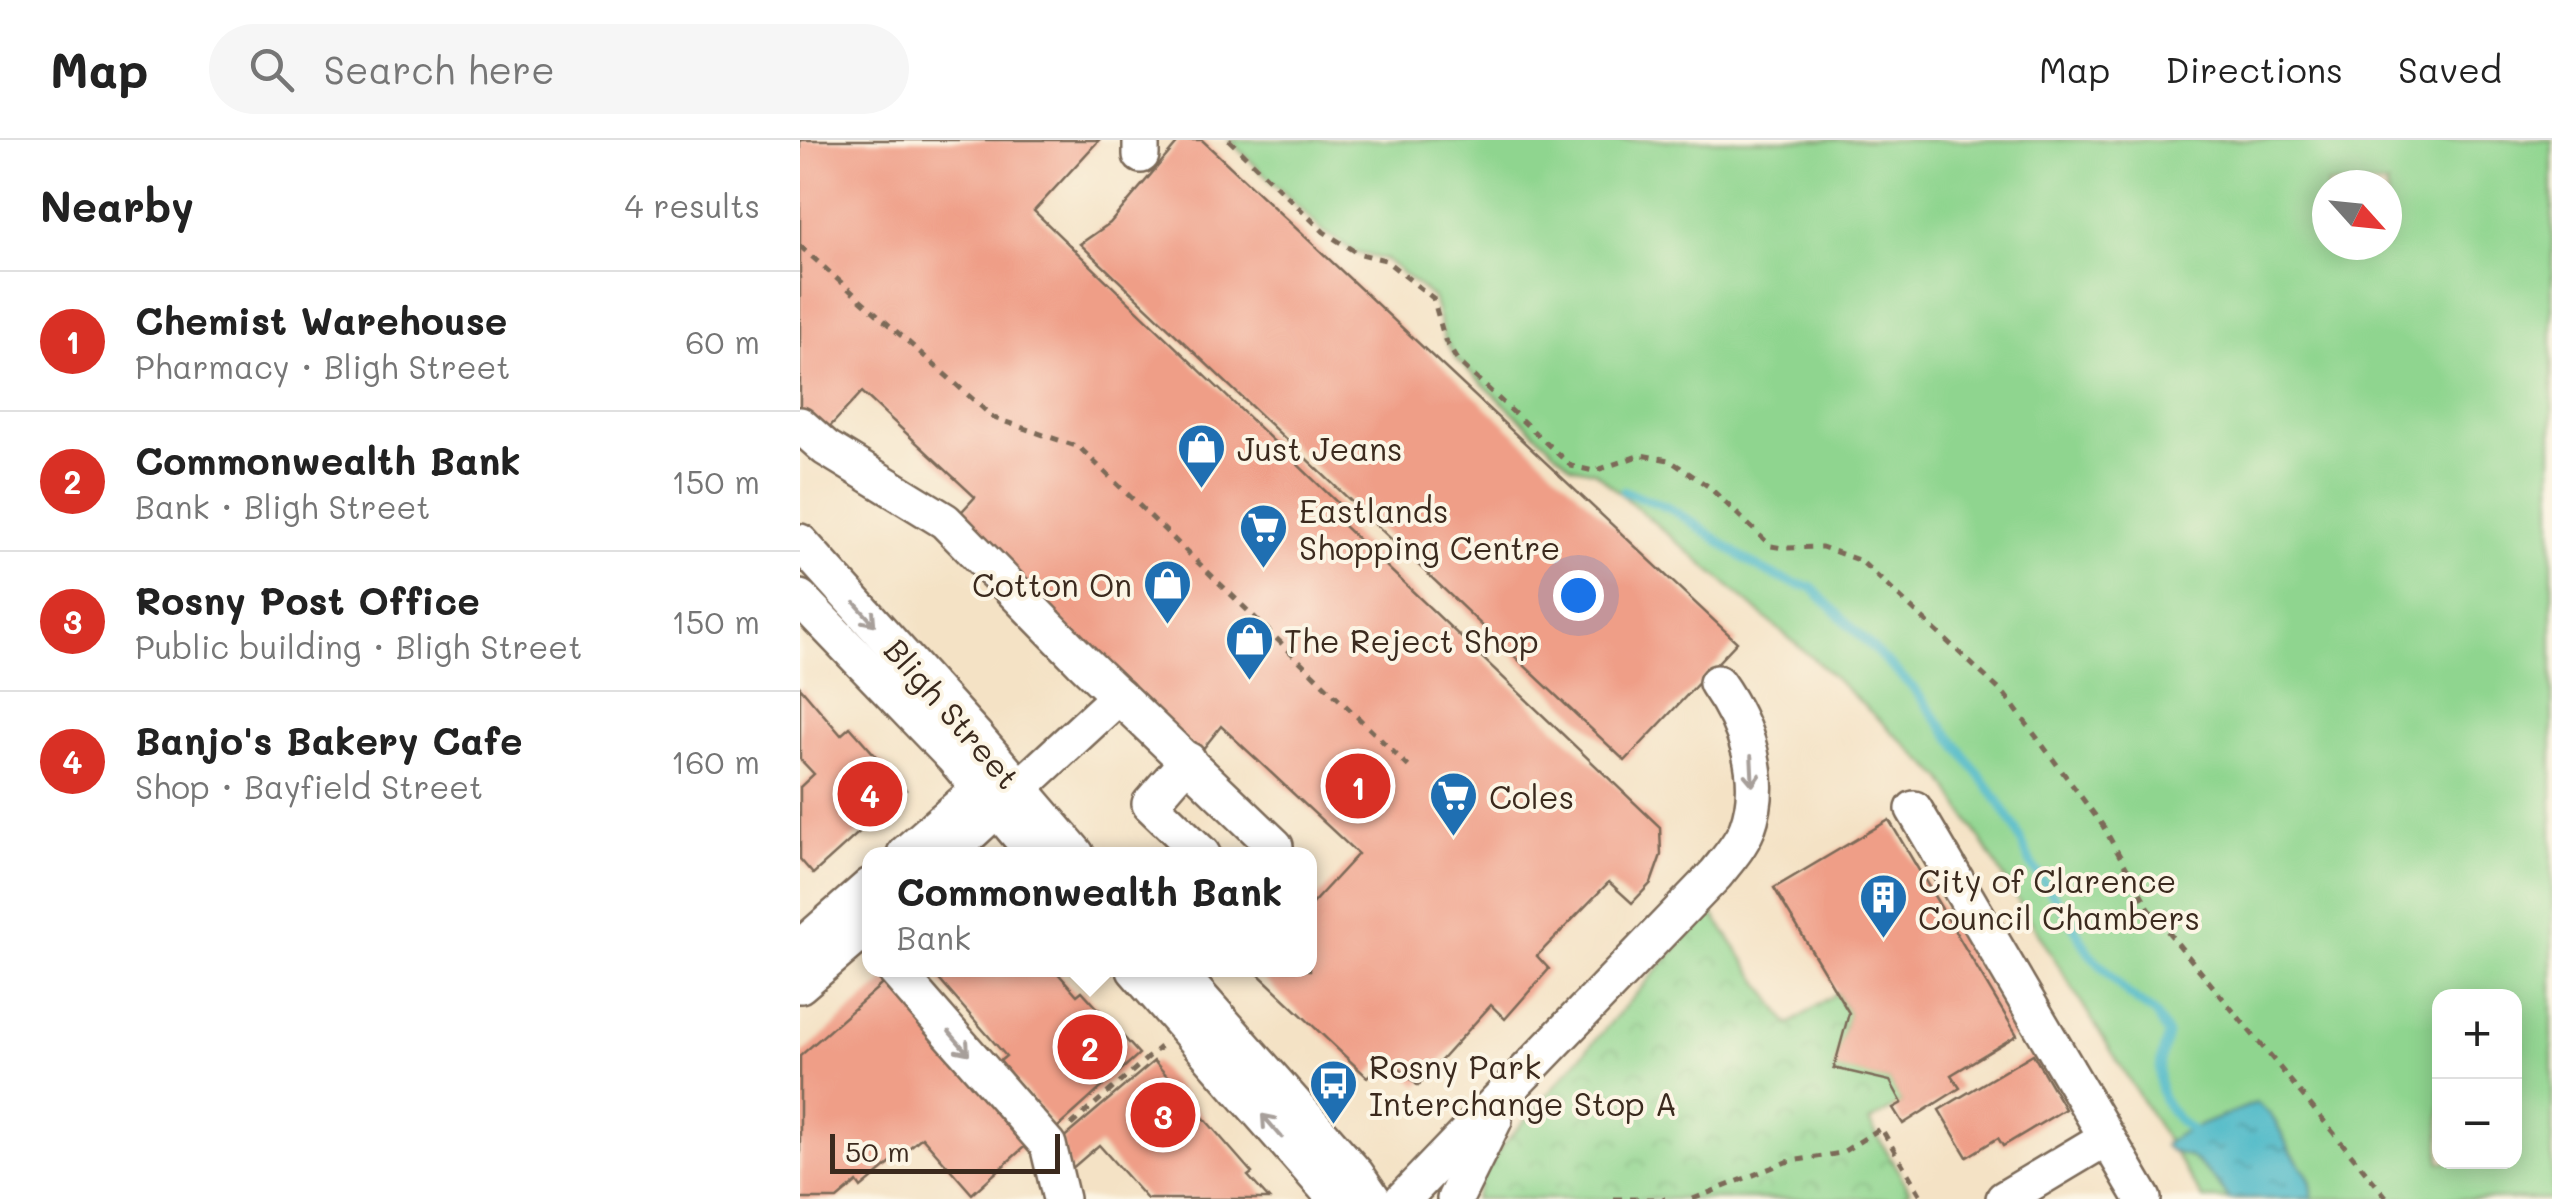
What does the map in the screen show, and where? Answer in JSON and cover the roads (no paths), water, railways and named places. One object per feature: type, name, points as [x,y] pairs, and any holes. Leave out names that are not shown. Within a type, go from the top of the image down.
[{"type":"street","points":[[800,425],[826,448],[944,521],[1274,847]]},
{"type":"street","name":"Bligh Street","points":[[800,542],[829,573],[999,789],[1031,847]]},
{"type":"street","name":"Bligh Street","points":[[829,573],[807,606],[999,789],[1068,847]]},
{"type":"street","points":[[1402,1199],[1716,874],[1747,828],[1753,780],[1744,726],[1717,683]]},
{"type":"street","points":[[915,847],[999,789],[1118,696]]},
{"type":"street","points":[[1188,760],[1150,804],[1195,847]]},
{"type":"street","points":[[953,847],[999,789]]},
{"type":"street","points":[[1914,809],[2143,1199]]},
{"type":"street","points":[[800,948],[862,893]]},
{"type":"street","points":[[800,985],[862,937]]},
{"type":"street","points":[[900,977],[1048,1144],[1061,1199]]},
{"type":"street","points":[[1140,977],[1336,1199]]},
{"type":"street","points":[[1182,977],[1356,1174],[1373,1199]]},
{"type":"street","points":[[1455,1199],[1517,1080]]},
{"type":"street","points":[[2004,1199],[2106,1138]]},
{"type":"water","points":[[2256,1103],[2272,1118],[2305,1172],[2312,1199],[2229,1199],[2199,1164],[2164,1145],[2181,1133]]},
{"type":"waterway","points":[[1624,491],[1686,518],[1754,565],[1811,587],[1914,689],[1993,793],[2015,827],[2031,864],[2089,953],[2128,994],[2155,1014],[2168,1035],[2160,1065],[2160,1090],[2171,1112],[2195,1133]]},
{"type":"place","name":"Just Jeans","points":[[1202,490]]},
{"type":"place","name":"Eastlands Shopping Centre","points":[[1264,570]]},
{"type":"place","name":"Cotton On","points":[[1167,626]]},
{"type":"place","name":"The Reject Shop","points":[[1249,682]]},
{"type":"place","name":"Chemist Warehouse","points":[[1358,786]]},
{"type":"place","name":"Banjo's Bakery Cafe","points":[[870,794]]},
{"type":"place","name":"Coles","points":[[1454,838]]},
{"type":"place","name":"City of Clarence Council Chambers","points":[[1883,940]]},
{"type":"place","name":"Commonwealth Bank","points":[[1090,1047]]},
{"type":"place","name":"Rosny Post Office","points":[[1163,1115]]},
{"type":"place","name":"Rosny Park Interchange Stop A","points":[[1334,1126]]}]
